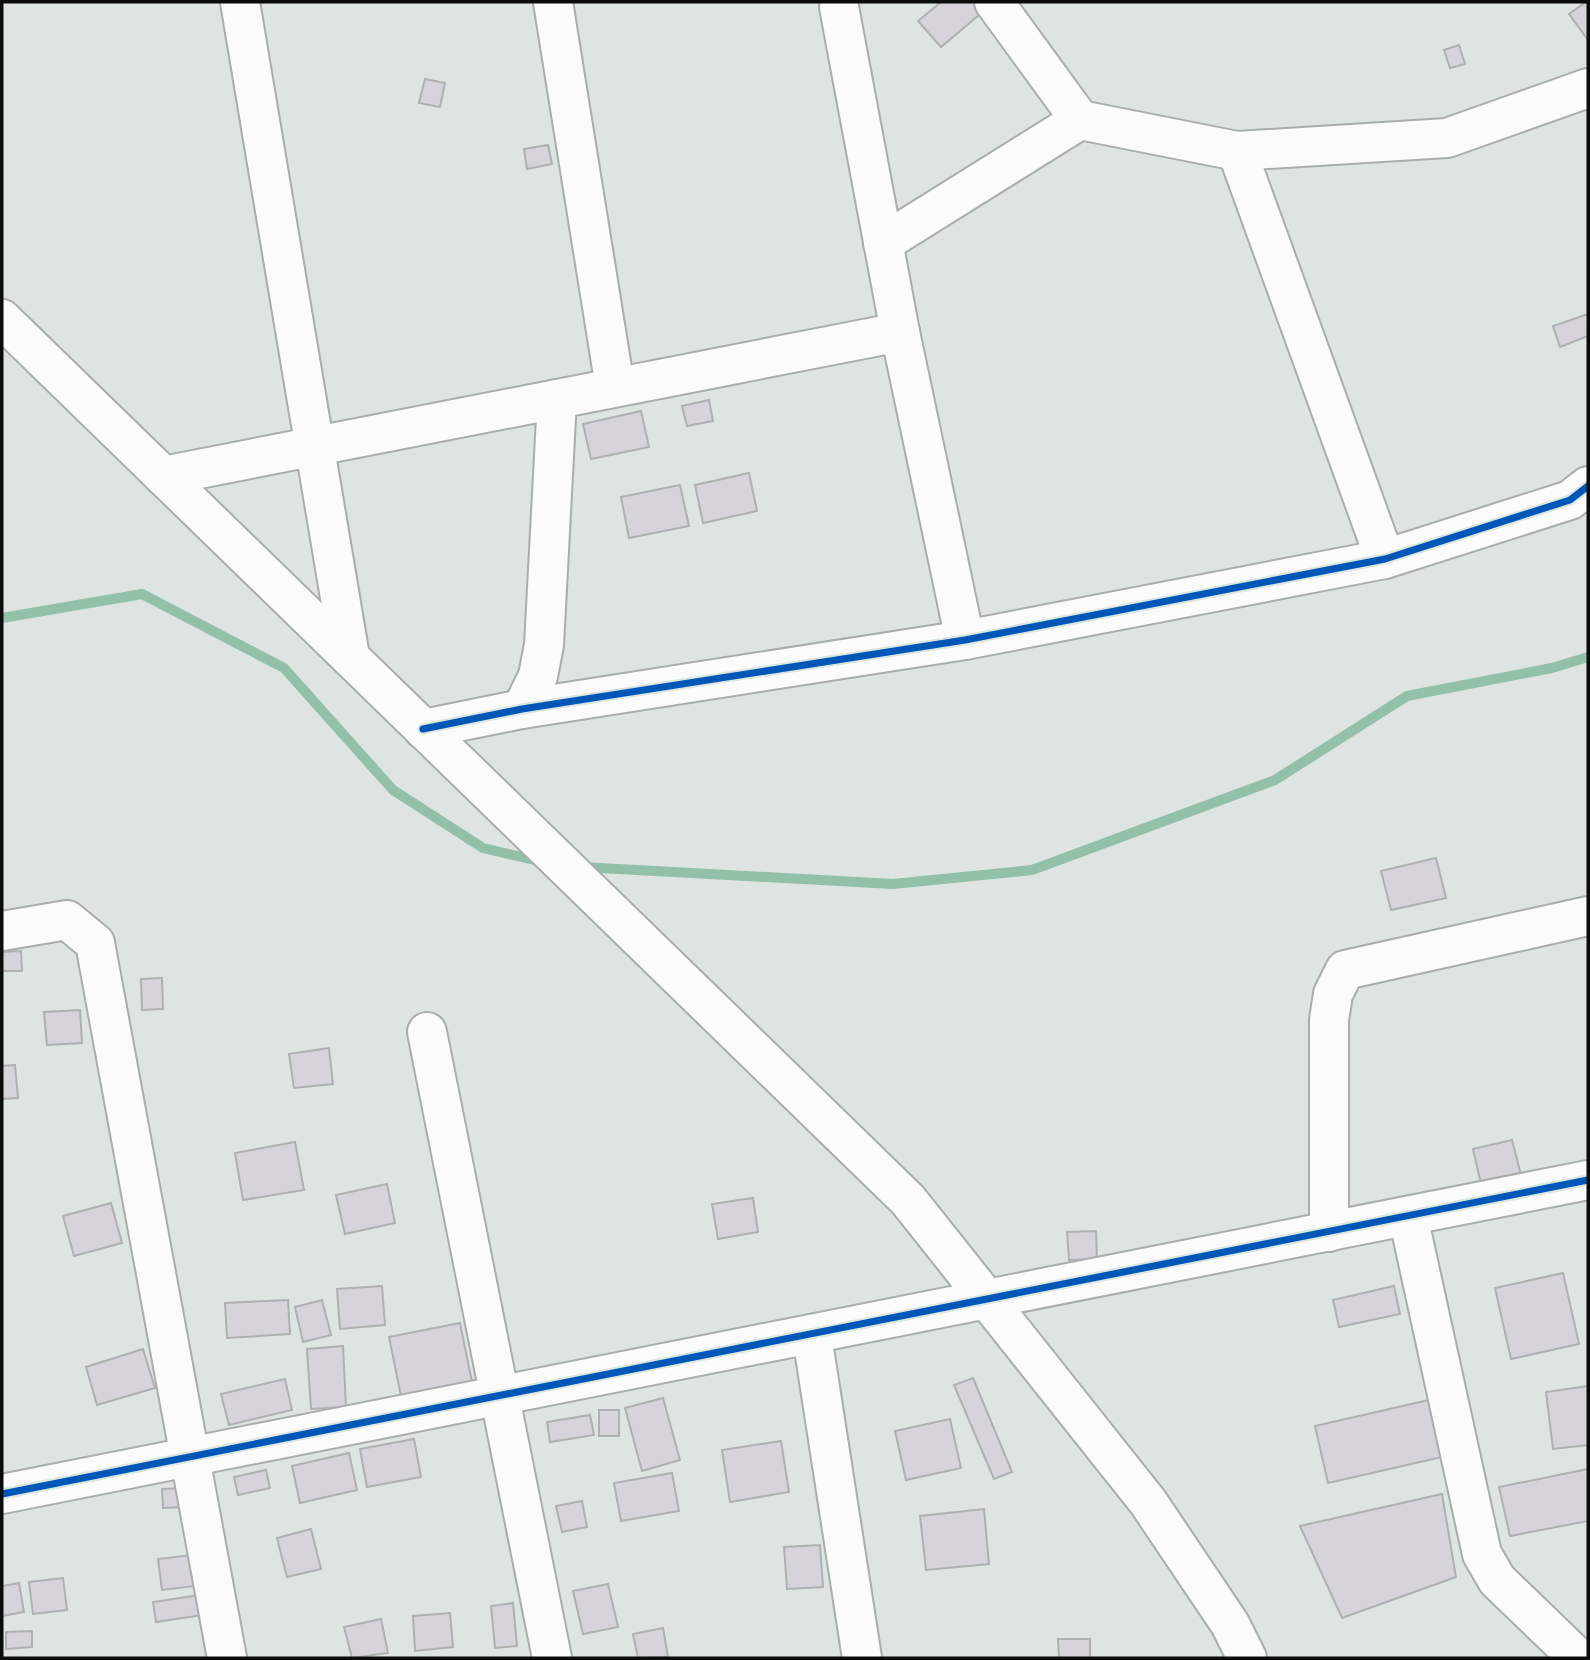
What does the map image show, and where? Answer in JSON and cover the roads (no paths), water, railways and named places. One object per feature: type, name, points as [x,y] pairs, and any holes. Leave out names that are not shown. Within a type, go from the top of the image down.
[{"type":"street","points":[[240,2],[350,657]]},
{"type":"street","points":[[553,2],[615,387]]},
{"type":"street","points":[[994,2],[1080,120],[1237,151],[1447,138],[1588,88]]},
{"type":"street","points":[[839,7],[900,332],[965,640]]},
{"type":"street","points":[[883,243],[1080,120]]},
{"type":"street","points":[[1237,151],[1385,559]]},
{"type":"street","points":[[2,319],[908,1200],[1148,1502],[1230,1623],[1247,1658]]},
{"type":"street","points":[[163,476],[900,332]]},
{"type":"street","points":[[522,709],[538,676],[544,645],[557,399]]},
{"type":"street","points":[[423,729],[522,709],[965,640],[1385,559],[1570,500],[1588,486]]},
{"type":"street","points":[[1329,1232],[1329,1020],[1333,994],[1345,970],[1588,916]]},
{"type":"street","points":[[2,931],[67,920],[95,943],[227,1658]]},
{"type":"street","points":[[427,1032],[552,1658]]},
{"type":"street","points":[[2,1494],[812,1336],[1588,1180]]},
{"type":"street","points":[[1408,1216],[1482,1554],[1497,1580],[1578,1658]]},
{"type":"street","points":[[812,1336],[862,1658]]},
{"type":"waterway","points":[[2,618],[142,594],[284,668],[393,790],[483,848],[539,861]]},
{"type":"waterway","points":[[582,867],[893,884],[1032,870],[1275,780],[1407,696],[1552,668],[1588,657]]}]
